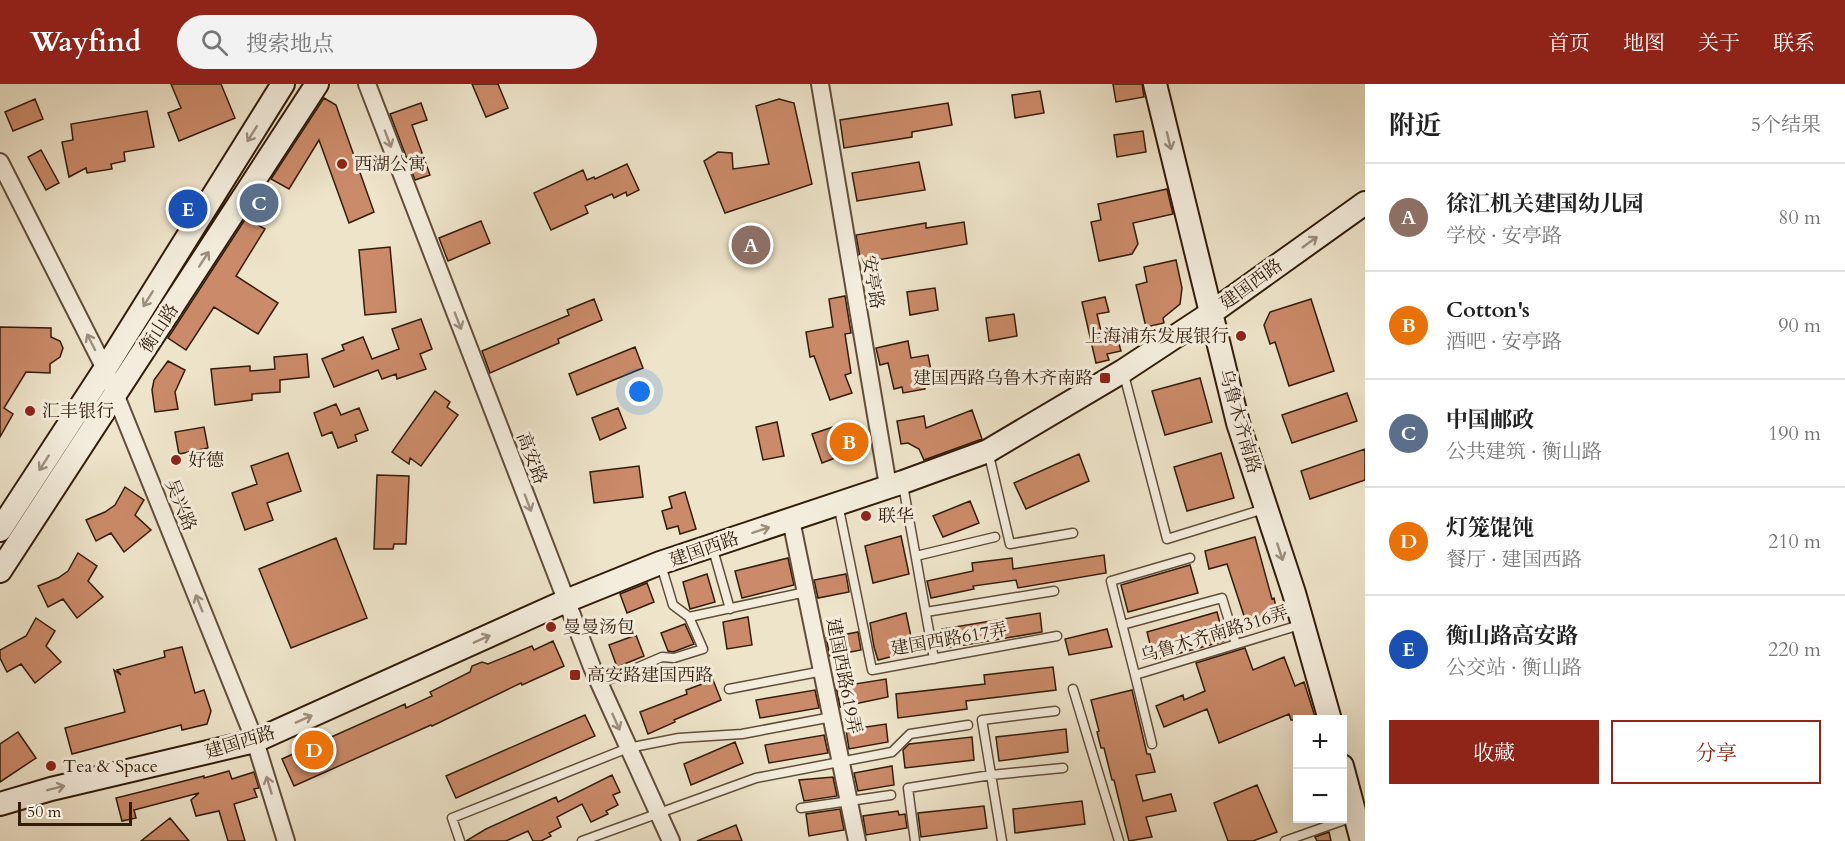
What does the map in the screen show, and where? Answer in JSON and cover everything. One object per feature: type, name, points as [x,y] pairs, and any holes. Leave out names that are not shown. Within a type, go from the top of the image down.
[{"type":"street","name":"衡山路","points":[[0,530],[105,369],[283,84]]},
{"type":"street","name":"衡山路","points":[[0,571],[317,84]]},
{"type":"street","name":"高安路","points":[[367,84],[599,684],[671,841]]},
{"type":"street","name":"安亭路","points":[[820,84],[895,484]]},
{"type":"street","name":"乌鲁木齐南路","points":[[1155,84],[1238,423],[1303,624],[1329,715]]},
{"type":"street","name":"吴兴路","points":[[0,162],[105,369],[255,741],[286,841]]},
{"type":"street","name":"建国西路","points":[[0,804],[51,789],[255,741],[566,601],[660,563],[988,451],[1123,371],[1211,313],[1365,203]]},
{"type":"street","name":"建国西路619弄","points":[[791,520],[857,841]]},
{"type":"street","points":[[1343,769],[1362,841]]},
{"type":"lane","points":[[1123,371],[1167,539],[1266,508]]},
{"type":"lane","points":[[988,451],[1010,543],[1073,533]]},
{"type":"lane","points":[[895,484],[916,556],[934,659]]},
{"type":"lane","name":"建国西路617弄","points":[[838,504],[872,670],[1057,636]]},
{"type":"lane","points":[[916,556],[995,537]]},
{"type":"lane","points":[[712,546],[730,609]]},
{"type":"lane","name":"乌鲁木齐南路316弄","points":[[1190,558],[1111,581],[1135,675],[1303,624]]},
{"type":"lane","points":[[599,684],[662,657],[674,658],[703,649],[689,617],[674,605],[660,563]]},
{"type":"lane","points":[[926,612],[1054,591]]},
{"type":"lane","points":[[689,617],[807,592]]},
{"type":"lane","points":[[1122,625],[1222,598],[1236,644]]},
{"type":"lane","points":[[729,689],[823,671]]},
{"type":"lane","points":[[1135,675],[1152,744]]},
{"type":"lane","points":[[1073,689],[1119,841]]},
{"type":"lane","points":[[1002,841],[982,720],[1055,711]]},
{"type":"lane","points":[[460,841],[452,818],[628,748],[679,738],[742,734],[832,717]]},
{"type":"lane","points":[[582,841],[756,778],[892,752],[910,734],[969,725]]},
{"type":"lane","points":[[915,841],[908,788],[991,775],[1063,768]]},
{"type":"lane","points":[[801,808],[891,795]]},
{"type":"lane","points":[[1285,841],[1356,816]]},
{"type":"building","points":[[171,84],[221,84],[235,118],[179,141],[168,113],[181,108]]},
{"type":"building","points":[[472,84],[498,84],[508,108],[486,117]]},
{"type":"building","points":[[1113,84],[1142,84],[1144,97],[1116,102]]},
{"type":"building","points":[[1040,91],[1044,113],[1015,118],[1012,95]]},
{"type":"building","name":"西湖公寓","points":[[324,98],[336,105],[374,212],[349,223],[319,140],[289,189],[271,179]]},
{"type":"building","points":[[35,99],[43,119],[13,131],[5,112]]},
{"type":"building","points":[[779,99],[794,103],[812,184],[725,213],[704,161],[718,152],[732,153],[733,169],[769,164],[756,106]]},
{"type":"building","points":[[421,103],[427,120],[412,125],[430,175],[415,180],[390,114]]},
{"type":"building","points":[[948,103],[952,125],[912,132],[912,137],[844,148],[840,120]]},
{"type":"building","points":[[147,111],[154,147],[124,152],[125,161],[111,164],[112,169],[87,173],[86,168],[69,177],[62,142],[73,140],[71,124]]},
{"type":"building","points":[[1143,131],[1146,152],[1117,157],[1114,135]]},
{"type":"building","points":[[41,150],[59,183],[46,190],[28,157]]},
{"type":"building","points":[[919,162],[925,190],[857,201],[852,173]]},
{"type":"building","points":[[627,164],[639,190],[627,196],[626,192],[614,198],[612,194],[585,206],[588,213],[551,230],[534,193],[583,170],[587,180],[594,177],[595,179]]},
{"type":"building","points":[[1167,189],[1173,214],[1133,223],[1138,244],[1132,254],[1099,261],[1091,222],[1101,220],[1098,204]]},
{"type":"building","points":[[246,218],[265,229],[236,276],[278,303],[258,334],[214,307],[186,350],[168,338]]},
{"type":"building","points":[[481,221],[490,243],[448,261],[439,238]]},
{"type":"building","points":[[964,222],[967,244],[861,263],[856,235],[926,223],[926,228]]},
{"type":"building","points":[[390,247],[396,312],[365,315],[359,250]]},
{"type":"building","points":[[1176,260],[1182,288],[1180,304],[1163,318],[1164,323],[1146,327],[1136,285],[1147,282],[1144,267]]},
{"type":"building","points":[[935,288],[938,310],[910,315],[907,292]]},
{"type":"building","points":[[845,296],[851,333],[845,334],[851,373],[845,375],[852,393],[830,400],[814,356],[810,357],[806,332],[833,327],[829,299]]},
{"type":"building","points":[[1105,297],[1109,312],[1097,314],[1103,340],[1117,337],[1121,351],[1107,354],[1109,360],[1096,363],[1082,302]]},
{"type":"building","points":[[594,299],[602,320],[558,339],[559,343],[490,373],[482,351],[569,315],[567,310]]},
{"type":"building","points":[[1311,299],[1334,371],[1289,386],[1275,342],[1270,344],[1264,325],[1270,312]]},
{"type":"building","points":[[1014,314],[1017,336],[989,341],[986,318]]},
{"type":"building","points":[[421,319],[432,349],[420,354],[426,369],[397,379],[396,374],[382,379],[378,370],[334,387],[322,359],[344,350],[342,345],[363,337],[372,359],[399,349],[392,329]]},
{"type":"building","points":[[0,327],[51,328],[51,337],[60,341],[63,348],[60,357],[50,364],[50,373],[26,372],[4,408],[13,414],[0,437]]},
{"type":"building","points":[[908,341],[911,358],[928,355],[933,380],[923,382],[925,389],[903,393],[902,387],[894,389],[888,363],[880,365],[876,348]]},
{"type":"building","points":[[635,347],[643,368],[577,395],[569,374]]},
{"type":"building","points":[[307,354],[309,377],[280,380],[280,392],[252,394],[252,400],[215,405],[211,369],[250,366],[250,371],[275,369],[274,357]]},
{"type":"building","points":[[168,361],[185,370],[175,392],[178,409],[155,412],[152,390],[154,380]]},
{"type":"building","points":[[1200,378],[1212,422],[1165,435],[1152,391]]},
{"type":"building","points":[[435,391],[450,402],[447,407],[458,415],[421,466],[410,458],[409,464],[392,452]]},
{"type":"building","points":[[1347,393],[1357,421],[1292,443],[1282,415]]},
{"type":"building","points":[[336,404],[341,415],[359,408],[368,430],[355,435],[357,441],[338,448],[332,432],[322,436],[314,413]]},
{"type":"building","points":[[618,408],[626,428],[600,440],[592,418]]},
{"type":"building","points":[[972,410],[982,439],[924,460],[919,449],[908,443],[901,444],[897,421],[924,416],[926,428]]},
{"type":"building","points":[[777,422],[784,456],[763,460],[756,427]]},
{"type":"building","points":[[204,427],[208,448],[179,454],[175,432]]},
{"type":"building","points":[[833,427],[843,455],[822,463],[812,434]]},
{"type":"building","points":[[1365,449],[1365,480],[1310,499],[1301,471]]},
{"type":"building","points":[[288,453],[301,491],[267,503],[273,520],[245,530],[232,493],[257,484],[251,466]]},
{"type":"building","points":[[1221,453],[1234,498],[1187,511],[1174,467]]},
{"type":"building","points":[[1079,454],[1089,481],[1026,509],[1014,483]]},
{"type":"building","points":[[639,466],[643,497],[594,503],[590,472]]},
{"type":"building","points":[[377,475],[409,476],[406,544],[394,544],[393,549],[374,549]]},
{"type":"building","points":[[125,487],[144,500],[135,515],[151,530],[124,552],[111,533],[96,541],[86,520],[115,505]]},
{"type":"building","points":[[685,492],[696,529],[680,534],[678,526],[667,529],[662,511],[672,508],[669,497]]},
{"type":"building","points":[[970,501],[979,523],[943,537],[933,516]]},
{"type":"building","points":[[901,536],[909,574],[873,583],[865,546]]},
{"type":"building","points":[[1255,537],[1278,616],[1247,625],[1227,564],[1209,569],[1205,551]]},
{"type":"building","points":[[336,538],[367,618],[291,648],[259,569]]},
{"type":"building","points":[[78,553],[97,566],[88,581],[103,597],[77,618],[63,599],[48,607],[38,586],[68,571]]},
{"type":"building","points":[[1104,555],[1106,573],[1018,588],[1016,580],[973,586],[974,589],[931,598],[927,581],[973,571],[972,563],[1012,558],[1013,569]]},
{"type":"building","points":[[788,558],[794,585],[742,598],[735,571]]},
{"type":"building","points":[[1190,565],[1198,593],[1128,612],[1121,585]]},
{"type":"building","points":[[707,574],[715,602],[690,609],[683,582]]},
{"type":"building","points":[[846,574],[849,592],[818,598],[814,580]]},
{"type":"building","points":[[647,583],[654,602],[627,613],[620,594]]},
{"type":"building","points":[[1217,612],[1225,641],[1154,660],[1147,632]]},
{"type":"building","points":[[906,613],[914,651],[878,660],[870,623]]},
{"type":"building","points":[[1040,613],[1042,632],[947,648],[942,629]]},
{"type":"building","points":[[748,617],[752,645],[727,649],[723,622]]},
{"type":"building","points":[[36,618],[55,631],[46,646],[61,662],[35,683],[21,664],[7,672],[0,658],[0,650],[26,636]]},
{"type":"building","points":[[685,624],[694,644],[673,652],[668,651],[661,633]]},
{"type":"building","points":[[1107,629],[1112,647],[1069,655],[1065,639]]},
{"type":"building","points":[[858,632],[861,650],[830,656],[826,638]]},
{"type":"building","points":[[636,635],[644,656],[617,667],[609,645]]},
{"type":"building","points":[[553,641],[564,666],[522,685],[521,683],[432,726],[294,786],[282,759],[405,704],[406,708],[432,696],[430,692],[470,672],[472,666],[482,662],[488,664],[532,646],[534,650]]},
{"type":"building","points":[[182,647],[195,693],[204,690],[211,711],[207,724],[182,730],[181,725],[72,754],[65,728],[125,712],[114,670],[121,675],[117,670],[165,657],[164,651]]},
{"type":"building","points":[[1245,648],[1253,670],[1284,657],[1295,686],[1304,682],[1314,715],[1293,715],[1293,720],[1291,720],[1289,714],[1219,743],[1207,709],[1164,727],[1156,706],[1183,695],[1184,700],[1205,691],[1196,663]]},
{"type":"building","points":[[1053,667],[1056,690],[966,701],[967,709],[898,718],[896,694],[985,684],[984,675]]},
{"type":"building","points":[[886,679],[888,697],[840,707],[836,687]]},
{"type":"building","points":[[713,680],[721,700],[648,734],[640,712],[687,694],[686,690]]},
{"type":"building","points":[[815,690],[819,708],[760,718],[756,700]]},
{"type":"building","points":[[1132,690],[1147,754],[1150,754],[1155,772],[1136,775],[1143,801],[1171,794],[1176,811],[1146,817],[1152,837],[1129,841],[1114,780],[1112,780],[1104,748],[1101,748],[1091,700]]},
{"type":"building","points":[[585,715],[595,736],[456,798],[446,776]]},
{"type":"building","points":[[886,724],[888,742],[849,749],[846,730]]},
{"type":"building","points":[[1066,729],[1068,752],[999,761],[996,737]]},
{"type":"building","points":[[18,732],[36,758],[0,782],[0,744]]},
{"type":"building","points":[[824,735],[828,753],[769,763],[765,745]]},
{"type":"building","points":[[972,737],[974,760],[905,768],[903,750],[909,744]]},
{"type":"building","points":[[735,742],[743,763],[691,785],[684,764]]},
{"type":"building","points":[[892,766],[894,785],[858,791],[854,773]]},
{"type":"building","points":[[229,771],[232,779],[254,772],[259,788],[254,789],[257,797],[234,804],[245,841],[228,841],[219,811],[196,816],[191,800],[199,793],[134,810],[136,818],[122,821],[116,798]]},
{"type":"building","points":[[612,775],[620,792],[613,795],[618,805],[606,811],[608,814],[591,822],[582,804],[557,817],[561,827],[549,833],[551,836],[541,841],[533,841],[528,831],[506,841],[466,841],[486,829],[556,797],[558,802]]},
{"type":"building","points":[[833,777],[837,796],[804,801],[799,780]]},
{"type":"building","points":[[1257,785],[1277,832],[1253,841],[1228,841],[1214,803]]},
{"type":"building","points":[[1082,801],[1085,824],[1015,833],[1013,809]]},
{"type":"building","points":[[984,806],[987,828],[921,837],[918,813]]},
{"type":"building","points":[[840,809],[844,830],[809,836],[806,814]]},
{"type":"building","points":[[898,811],[899,815],[905,814],[907,828],[866,835],[863,816]]},
{"type":"building","points":[[170,818],[189,841],[141,841]]},
{"type":"building","points":[[736,825],[742,841],[697,841]]},
{"type":"building","points":[[1329,832],[1331,841],[1317,841],[1315,837]]},
{"type":"place","name":"西湖公寓","points":[[342,164]]},
{"type":"place","name":"中国邮政","points":[[259,203]]},
{"type":"place","name":"衡山路高安路","points":[[188,209]]},
{"type":"place","name":"徐汇机关建国幼儿园","points":[[751,245]]},
{"type":"place","name":"上海浦东发展银行","points":[[1241,336]]},
{"type":"place","name":"建国西路乌鲁木齐南路","points":[[1105,378]]},
{"type":"place","name":"汇丰银行","points":[[30,411]]},
{"type":"place","name":"Cotton's","points":[[849,442]]},
{"type":"place","name":"好德","points":[[176,460]]},
{"type":"place","name":"联华","points":[[866,516]]},
{"type":"place","name":"曼曼汤包","points":[[551,627]]},
{"type":"place","name":"高安路建国西路","points":[[575,675]]},
{"type":"place","name":"灯笼馄饨","points":[[314,750]]},
{"type":"place","name":"Tea & Space","points":[[51,766]]}]
